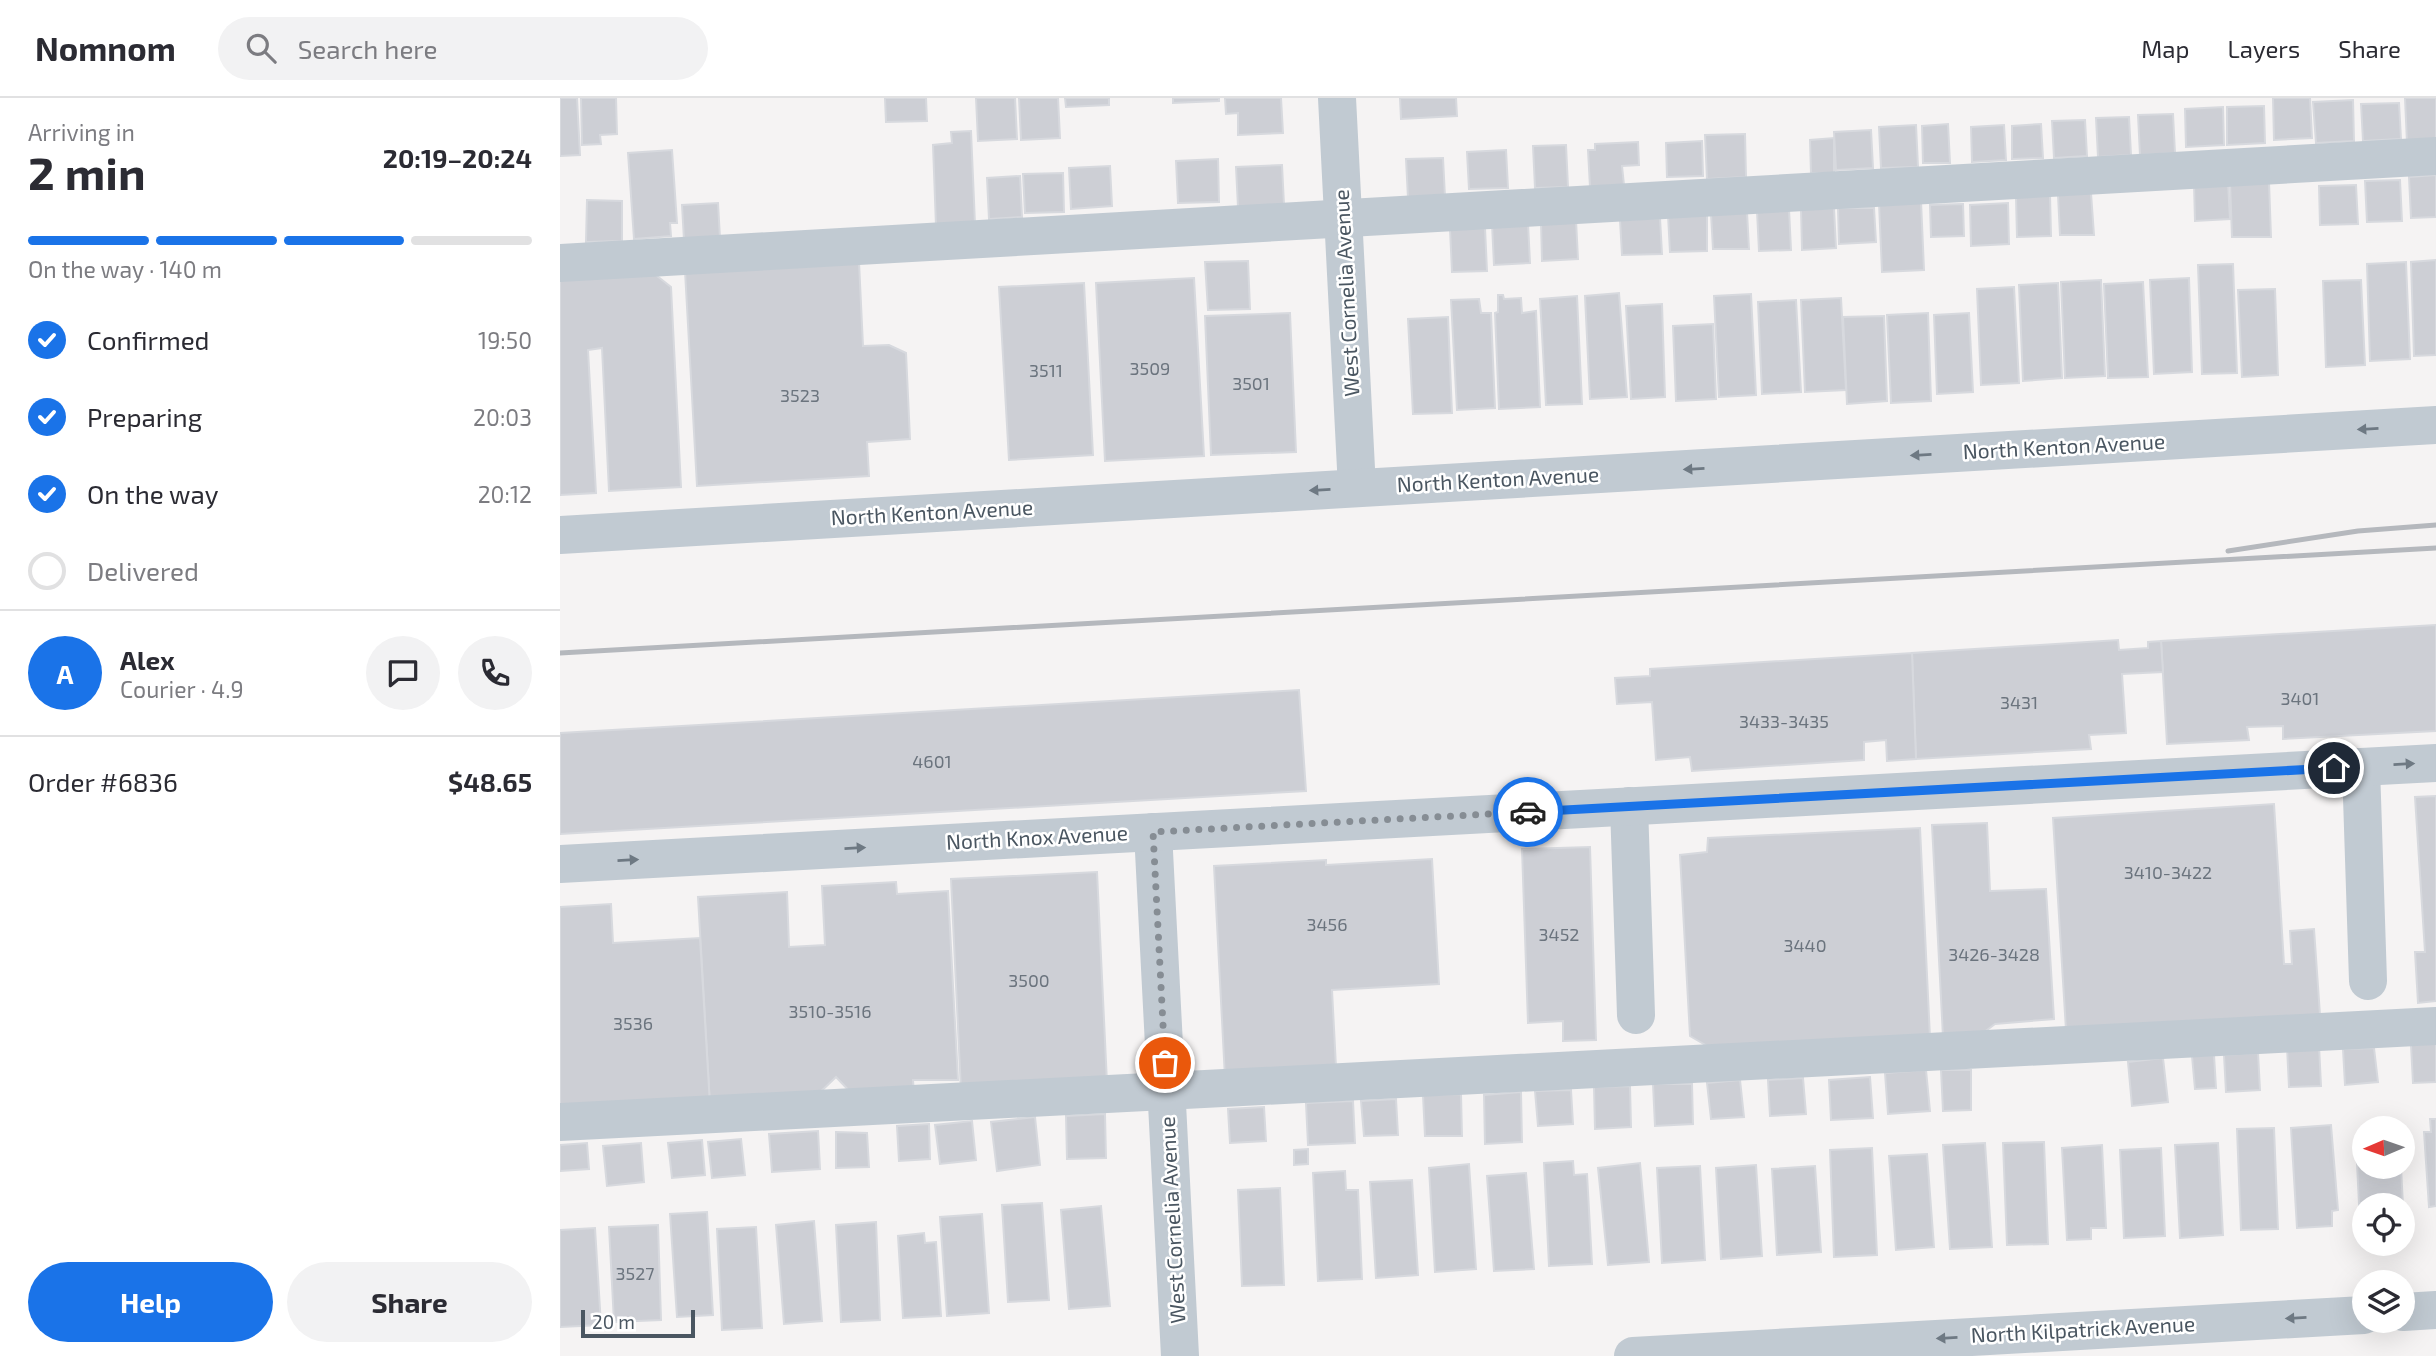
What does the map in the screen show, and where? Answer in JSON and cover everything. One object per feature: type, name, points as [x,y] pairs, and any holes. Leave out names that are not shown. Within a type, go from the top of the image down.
[{"type":"street","name":"West Cornelia Avenue","points":[[1337,98],[1357,488]]},
{"type":"street","points":[[560,263],[2436,156]]},
{"type":"street","name":"North Kenton Avenue","points":[[560,535],[2436,425]]},
{"type":"street","name":"North Knox Avenue","points":[[560,864],[2436,763]]},
{"type":"street","points":[[2361,767],[2368,981]]},
{"type":"street","points":[[1629,807],[1636,1015]]},
{"type":"street","name":"West Cornelia Avenue","points":[[1153,832],[1180,1356]]},
{"type":"street","points":[[560,1122],[2436,1026]]},
{"type":"street","points":[[2415,1311],[2436,1310]]},
{"type":"street","name":"North Kilpatrick Avenue","points":[[1633,1356],[2352,1316]]},
{"type":"building","points":[[560,98],[577,98],[580,155],[560,156]]},
{"type":"building","points":[[581,98],[616,98],[617,134],[600,135],[601,144],[582,145]]},
{"type":"building","points":[[885,98],[926,98],[927,121],[886,122]]},
{"type":"building","points":[[976,98],[1015,98],[1017,139],[978,141]]},
{"type":"building","points":[[1019,98],[1058,98],[1060,138],[1021,140]]},
{"type":"building","points":[[1065,98],[1109,98],[1109,105],[1066,107]]},
{"type":"building","points":[[1173,98],[1219,98],[1219,101],[1173,103]]},
{"type":"building","points":[[1225,98],[1281,98],[1283,133],[1238,135],[1238,113],[1226,114]]},
{"type":"building","points":[[1400,98],[1456,98],[1457,116],[1401,119]]},
{"type":"building","points":[[2273,98],[2310,98],[2312,138],[2274,140]]},
{"type":"building","points":[[2405,98],[2436,98],[2436,141],[2407,143]]},
{"type":"building","points":[[2353,100],[2354,141],[2316,143],[2313,102]]},
{"type":"building","points":[[2399,103],[2401,139],[2363,141],[2361,104]]},
{"type":"building","points":[[2264,106],[2265,143],[2227,145],[2227,107]]},
{"type":"building","points":[[2223,107],[2224,145],[2186,147],[2185,109]]},
{"type":"building","points":[[2173,114],[2175,153],[2140,155],[2138,115]]},
{"type":"building","points":[[2129,117],[2131,155],[2098,157],[2096,118]]},
{"type":"building","points":[[2085,120],[2087,156],[2054,158],[2052,121]]},
{"type":"building","points":[[1948,124],[1950,163],[1923,163],[1922,126]]},
{"type":"building","points":[[2041,124],[2043,158],[2012,159],[2012,126]]},
{"type":"building","points":[[1916,125],[1918,167],[1881,168],[1879,127]]},
{"type":"building","points":[[2004,125],[2006,160],[1972,162],[1971,127]]},
{"type":"building","points":[[1871,130],[1873,168],[1836,170],[1834,132]]},
{"type":"building","points":[[971,131],[975,224],[936,226],[933,145],[952,143],[951,132]]},
{"type":"building","points":[[1745,134],[1746,177],[1707,179],[1705,135]]},
{"type":"building","points":[[1834,138],[1834,173],[1811,173],[1810,140]]},
{"type":"building","points":[[1702,141],[1703,176],[1667,177],[1666,143]]},
{"type":"building","points":[[1638,142],[1639,165],[1622,166],[1624,185],[1590,187],[1588,150],[1595,150],[1595,144]]},
{"type":"building","points":[[1566,145],[1568,187],[1535,188],[1533,146]]},
{"type":"building","points":[[672,150],[677,223],[670,223],[671,236],[634,239],[628,153]]},
{"type":"building","points":[[1506,150],[1508,188],[1469,189],[1467,152]]},
{"type":"building","points":[[1443,158],[1445,197],[1408,198],[1406,159]]},
{"type":"building","points":[[1218,159],[1219,202],[1178,203],[1176,161]]},
{"type":"building","points":[[1282,165],[1284,205],[1238,207],[1236,167]]},
{"type":"building","points":[[1110,166],[1112,206],[1071,209],[1069,168]]},
{"type":"building","points":[[1063,173],[1064,212],[1025,213],[1023,174]]},
{"type":"building","points":[[2436,175],[2436,217],[2411,218],[2409,177]]},
{"type":"building","points":[[1020,176],[1022,217],[989,219],[987,178]]},
{"type":"building","points":[[2400,180],[2402,221],[2367,222],[2365,181]]},
{"type":"building","points":[[2228,182],[2230,219],[2195,221],[2194,184]]},
{"type":"building","points":[[2230,182],[2269,182],[2271,237],[2232,237]]},
{"type":"building","points":[[2356,185],[2358,224],[2320,225],[2319,186]]},
{"type":"building","points":[[2091,193],[2094,235],[2060,235],[2058,195]]},
{"type":"building","points":[[2050,195],[2051,236],[2017,237],[2016,197]]},
{"type":"building","points":[[587,200],[622,201],[622,241],[586,242]]},
{"type":"building","points":[[1921,201],[1924,270],[1882,272],[1879,203]]},
{"type":"building","points":[[718,203],[720,238],[684,240],[682,205]]},
{"type":"building","points":[[2008,203],[2009,244],[1971,246],[1970,205]]},
{"type":"building","points":[[1963,204],[1964,236],[1931,237],[1930,205]]},
{"type":"building","points":[[1834,208],[1836,248],[1802,250],[1801,209]]},
{"type":"building","points":[[1838,208],[1874,208],[1876,242],[1839,244]]},
{"type":"building","points":[[1789,209],[1791,250],[1759,251],[1757,211]]},
{"type":"building","points":[[1747,212],[1749,249],[1713,249],[1711,214]]},
{"type":"building","points":[[1707,213],[1707,251],[1670,252],[1668,215]]},
{"type":"building","points":[[1660,218],[1662,254],[1622,255],[1620,220]]},
{"type":"building","points":[[1576,220],[1578,259],[1542,261],[1541,222]]},
{"type":"building","points":[[1528,223],[1530,263],[1494,265],[1492,224]]},
{"type":"building","points":[[1485,228],[1487,271],[1452,272],[1450,229]]},
{"type":"building","points":[[2436,260],[2436,355],[2414,356],[2411,262]]},
{"type":"building","points":[[1248,261],[1250,309],[1208,310],[1205,262]]},
{"type":"building","points":[[859,262],[863,346],[889,345],[906,353],[910,439],[867,442],[869,476],[697,486],[685,271]]},
{"type":"building","points":[[2406,262],[2410,359],[2370,361],[2367,264]]},
{"type":"building","points":[[2233,264],[2237,373],[2202,374],[2198,265]]},
{"type":"building","points":[[652,272],[671,287],[681,487],[609,491],[602,348],[588,350],[596,493],[560,495],[560,277]]},
{"type":"building","points":[[1194,278],[1204,456],[1105,461],[1096,283]]},
{"type":"building","points":[[2189,278],[2192,372],[2154,374],[2150,280]]},
{"type":"building","points":[[2101,280],[2105,376],[2065,378],[2061,282]]},
{"type":"building","points":[[2361,280],[2365,365],[2326,367],[2323,281]]},
{"type":"building","points":[[2143,282],[2148,377],[2108,378],[2104,284]]},
{"type":"building","points":[[1084,283],[1093,455],[1009,460],[999,287]]},
{"type":"building","points":[[2058,283],[2062,378],[2023,381],[2019,285]]},
{"type":"building","points":[[2014,287],[2019,383],[1981,385],[1977,289]]},
{"type":"building","points":[[2275,289],[2278,375],[2242,377],[2238,290]]},
{"type":"building","points":[[1619,293],[1627,397],[1590,399],[1585,296]]},
{"type":"building","points":[[1751,294],[1756,395],[1719,397],[1714,296]]},
{"type":"building","points":[[1498,295],[1503,295],[1504,299],[1521,298],[1522,313],[1536,311],[1540,407],[1499,409],[1495,313],[1498,312]]},
{"type":"building","points":[[1577,296],[1582,404],[1546,405],[1540,299]]},
{"type":"building","points":[[1841,298],[1846,390],[1805,392],[1801,300]]},
{"type":"building","points":[[1479,299],[1481,313],[1491,313],[1495,408],[1457,410],[1451,300]]},
{"type":"building","points":[[1796,300],[1801,392],[1762,394],[1758,302]]},
{"type":"building","points":[[1662,304],[1665,397],[1631,399],[1626,306]]},
{"type":"building","points":[[1290,313],[1296,452],[1211,455],[1205,316]]},
{"type":"building","points":[[1928,313],[1931,401],[1891,403],[1887,315]]},
{"type":"building","points":[[1969,313],[1973,392],[1937,394],[1934,315]]},
{"type":"building","points":[[1884,316],[1887,401],[1847,404],[1843,317]]},
{"type":"building","points":[[1448,317],[1452,413],[1413,414],[1408,319]]},
{"type":"building","points":[[1713,324],[1716,399],[1676,401],[1673,326]]},
{"type":"building","points":[[2436,625],[2436,731],[2283,739],[2283,726],[2247,727],[2249,740],[2167,744],[2161,641]]},
{"type":"building","points":[[2118,640],[2119,650],[2148,648],[2148,642],[2161,641],[2163,672],[2122,674],[2126,733],[2089,735],[2091,749],[1916,759],[1912,653]]},
{"type":"building","points":[[1912,653],[1916,759],[1887,761],[1886,740],[1864,742],[1864,760],[1692,771],[1690,757],[1656,760],[1652,702],[1617,704],[1615,678],[1650,676],[1650,669]]},
{"type":"building","points":[[1299,690],[1306,791],[560,834],[560,733]]},
{"type":"building","points":[[2436,796],[2436,1001],[2418,1003],[2415,952],[2425,952],[2415,797]]},
{"type":"building","points":[[2274,804],[2284,964],[2292,964],[2290,931],[2314,929],[2320,1015],[2066,1030],[2053,818]]},
{"type":"building","points":[[1987,823],[1990,891],[2046,889],[2054,1019],[1995,1024],[1979,1036],[1943,1037],[1932,825]]},
{"type":"building","points":[[1920,828],[1930,1038],[1714,1050],[1690,1036],[1680,855],[1707,852],[1708,838]]},
{"type":"building","points":[[1590,847],[1596,1040],[1563,1041],[1563,1021],[1528,1023],[1522,849]]},
{"type":"building","points":[[1432,859],[1439,984],[1332,990],[1336,1067],[1225,1078],[1214,866],[1326,860],[1326,865]]},
{"type":"building","points":[[1097,872],[1107,1083],[961,1091],[951,879]]},
{"type":"building","points":[[896,882],[897,894],[948,891],[958,1080],[913,1080],[914,1094],[855,1097],[836,1077],[812,1100],[710,1105],[698,897],[787,892],[789,947],[825,945],[822,886]]},
{"type":"building","points":[[611,904],[613,943],[700,938],[710,1105],[560,1114],[560,907]]},
{"type":"building","points":[[2436,1043],[2436,1082],[2413,1083],[2411,1045]]},
{"type":"building","points":[[2319,1045],[2321,1086],[2289,1087],[2287,1047]]},
{"type":"building","points":[[2374,1048],[2378,1082],[2345,1085],[2343,1049]]},
{"type":"building","points":[[2258,1053],[2260,1090],[2226,1092],[2224,1055]]},
{"type":"building","points":[[2214,1055],[2216,1088],[2195,1089],[2192,1056]]},
{"type":"building","points":[[2163,1058],[2168,1102],[2132,1106],[2128,1062]]},
{"type":"building","points":[[1926,1070],[1930,1111],[1888,1114],[1885,1073]]},
{"type":"building","points":[[1941,1070],[1971,1070],[1971,1110],[1943,1111]]},
{"type":"building","points":[[1870,1077],[1873,1118],[1831,1120],[1829,1080]]},
{"type":"building","points":[[1803,1078],[1806,1114],[1770,1116],[1768,1080]]},
{"type":"building","points":[[1740,1080],[1744,1117],[1711,1119],[1707,1083]]},
{"type":"building","points":[[1653,1084],[1692,1084],[1693,1124],[1655,1126]]},
{"type":"building","points":[[1630,1086],[1631,1127],[1595,1129],[1594,1087]]},
{"type":"building","points":[[1571,1090],[1573,1124],[1538,1126],[1535,1091]]},
{"type":"building","points":[[1521,1092],[1522,1142],[1485,1144],[1484,1095]]},
{"type":"building","points":[[1461,1094],[1462,1136],[1425,1136],[1423,1095]]},
{"type":"building","points":[[1396,1099],[1398,1135],[1364,1136],[1361,1101]]},
{"type":"building","points":[[1353,1101],[1355,1143],[1308,1145],[1306,1103]]},
{"type":"building","points":[[1264,1107],[1266,1141],[1230,1143],[1228,1109]]},
{"type":"building","points":[[1105,1114],[1106,1158],[1067,1159],[1066,1116]]},
{"type":"building","points":[[1035,1117],[1040,1165],[997,1171],[991,1122]]},
{"type":"building","points":[[2430,1119],[2436,1119],[2436,1206],[2429,1207],[2424,1132],[2431,1132]]},
{"type":"building","points":[[972,1121],[976,1160],[940,1164],[935,1125]]},
{"type":"building","points":[[929,1124],[930,1159],[899,1161],[897,1126]]},
{"type":"building","points":[[2331,1125],[2338,1210],[2332,1211],[2332,1226],[2297,1228],[2291,1128]]},
{"type":"building","points":[[2274,1128],[2278,1229],[2241,1230],[2237,1129]]},
{"type":"building","points":[[818,1131],[820,1169],[772,1172],[769,1134]]},
{"type":"building","points":[[836,1132],[867,1133],[869,1167],[836,1168]]},
{"type":"building","points":[[741,1139],[745,1175],[712,1178],[708,1142]]},
{"type":"building","points":[[702,1140],[705,1175],[672,1178],[668,1143]]},
{"type":"building","points":[[2044,1142],[2048,1244],[2007,1245],[2003,1143]]},
{"type":"building","points":[[587,1143],[589,1169],[560,1171],[560,1145]]},
{"type":"building","points":[[641,1143],[644,1182],[607,1186],[603,1146]]},
{"type":"building","points":[[1985,1143],[1992,1247],[1950,1249],[1943,1145]]},
{"type":"building","points":[[2218,1143],[2223,1235],[2180,1238],[2175,1145]]},
{"type":"building","points":[[2102,1145],[2106,1228],[2091,1228],[2091,1239],[2067,1240],[2062,1148]]},
{"type":"building","points":[[1872,1148],[1877,1255],[1834,1257],[1830,1150]]},
{"type":"building","points":[[2161,1148],[2165,1236],[2124,1238],[2120,1150]]},
{"type":"building","points":[[1308,1149],[1308,1164],[1294,1165],[1294,1150]]},
{"type":"building","points":[[1927,1154],[1934,1247],[1896,1250],[1889,1156]]},
{"type":"building","points":[[1573,1161],[1574,1175],[1587,1174],[1592,1264],[1549,1266],[1544,1163]]},
{"type":"building","points":[[1640,1163],[1649,1262],[1608,1265],[1598,1168]]},
{"type":"building","points":[[1469,1164],[1476,1269],[1435,1272],[1429,1168]]},
{"type":"building","points":[[1756,1165],[1762,1256],[1721,1259],[1716,1168]]},
{"type":"building","points":[[1700,1166],[1705,1260],[1662,1263],[1657,1168]]},
{"type":"building","points":[[1815,1166],[1821,1252],[1777,1255],[1772,1169]]},
{"type":"building","points":[[1345,1171],[1346,1190],[1358,1190],[1362,1279],[1318,1281],[1313,1173]]},
{"type":"building","points":[[1526,1173],[1534,1269],[1494,1271],[1487,1176]]},
{"type":"building","points":[[1412,1180],[1418,1275],[1376,1278],[1370,1182]]},
{"type":"building","points":[[2358,1180],[2402,1180],[2402,1193],[2358,1193]]},
{"type":"building","points":[[1280,1188],[1284,1285],[1242,1286],[1238,1190]]},
{"type":"building","points":[[1042,1203],[1049,1300],[1008,1302],[1002,1205]]},
{"type":"building","points":[[1101,1206],[1110,1306],[1069,1309],[1061,1210]]},
{"type":"building","points":[[707,1212],[713,1315],[677,1317],[670,1214]]},
{"type":"building","points":[[982,1214],[989,1313],[947,1316],[940,1217]]},
{"type":"building","points":[[814,1221],[822,1321],[784,1324],[776,1225]]},
{"type":"building","points":[[876,1222],[880,1320],[841,1322],[836,1225]]},
{"type":"building","points":[[658,1225],[661,1320],[614,1322],[609,1227]]},
{"type":"building","points":[[756,1227],[762,1328],[722,1330],[717,1229]]},
{"type":"building","points":[[595,1228],[601,1325],[560,1327],[560,1230]]},
{"type":"building","points":[[924,1233],[925,1243],[936,1242],[941,1316],[903,1318],[898,1236]]},
{"type":"railway","points":[[2228,551],[2358,531],[2436,525]]},
{"type":"railway","points":[[560,653],[2436,548]]},
{"type":"way so far","points":[[1165,1063],[1153,832],[1528,812]]},
{"type":"route","points":[[1528,812],[2334,768]]}]
